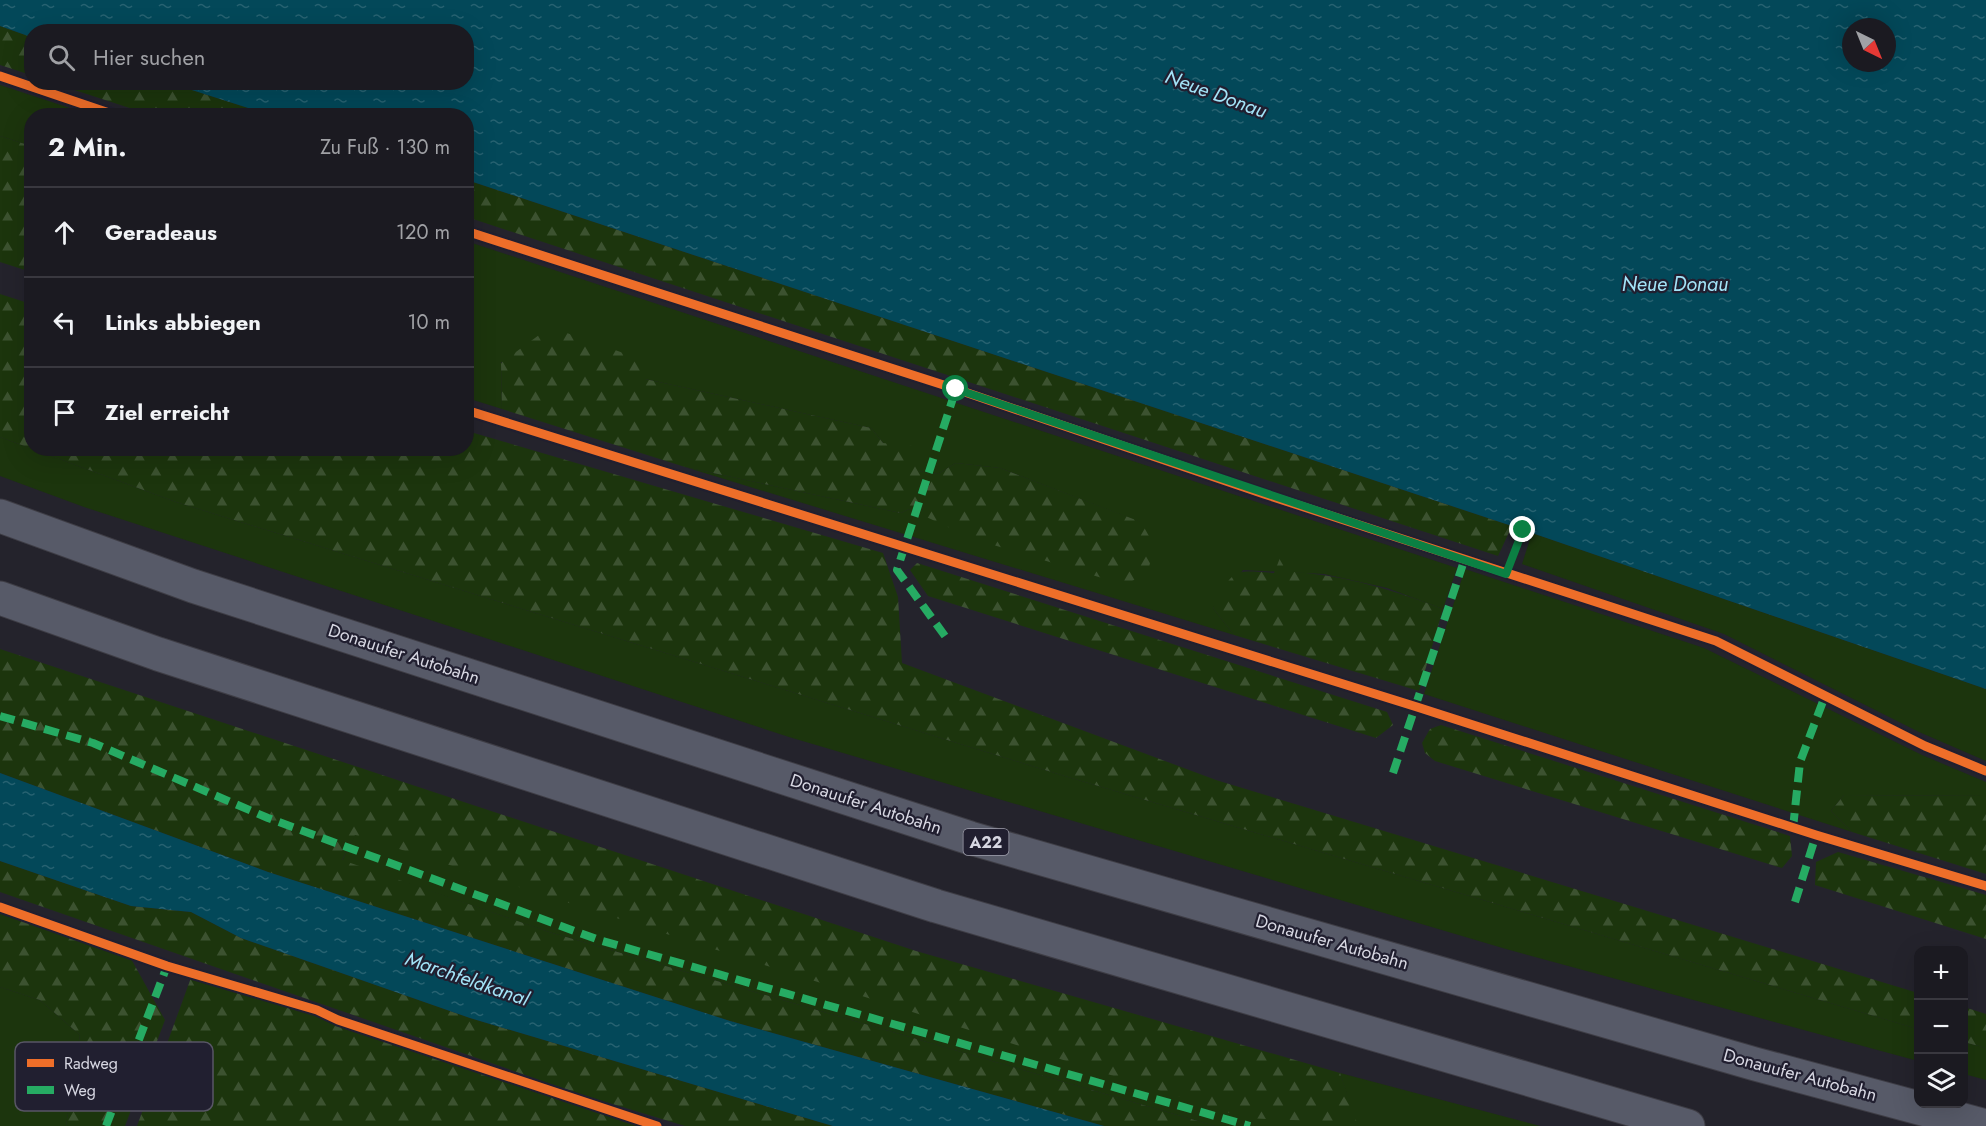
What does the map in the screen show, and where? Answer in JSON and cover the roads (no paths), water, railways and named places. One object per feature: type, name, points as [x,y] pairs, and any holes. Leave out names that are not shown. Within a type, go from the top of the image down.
[{"type":"highway","name":"Donauufer Autobahn","points":[[0,516],[204,589],[970,838],[1755,1064],[1986,1126]]},
{"type":"highway","points":[[0,598],[158,654],[936,906],[1688,1126]]},
{"type":"water","name":"Neue Donau","points":[[0,0],[1986,0],[1986,689],[1512,526],[474,182],[474,108],[248,108],[192,90],[474,90],[474,24],[24,24],[24,35],[0,26]]},
{"type":"water","name":"Marchfeldkanal","points":[[0,773],[268,872],[730,1021],[1104,1126],[833,1126],[470,1018],[241,938],[191,912],[131,906],[0,861]]}]
